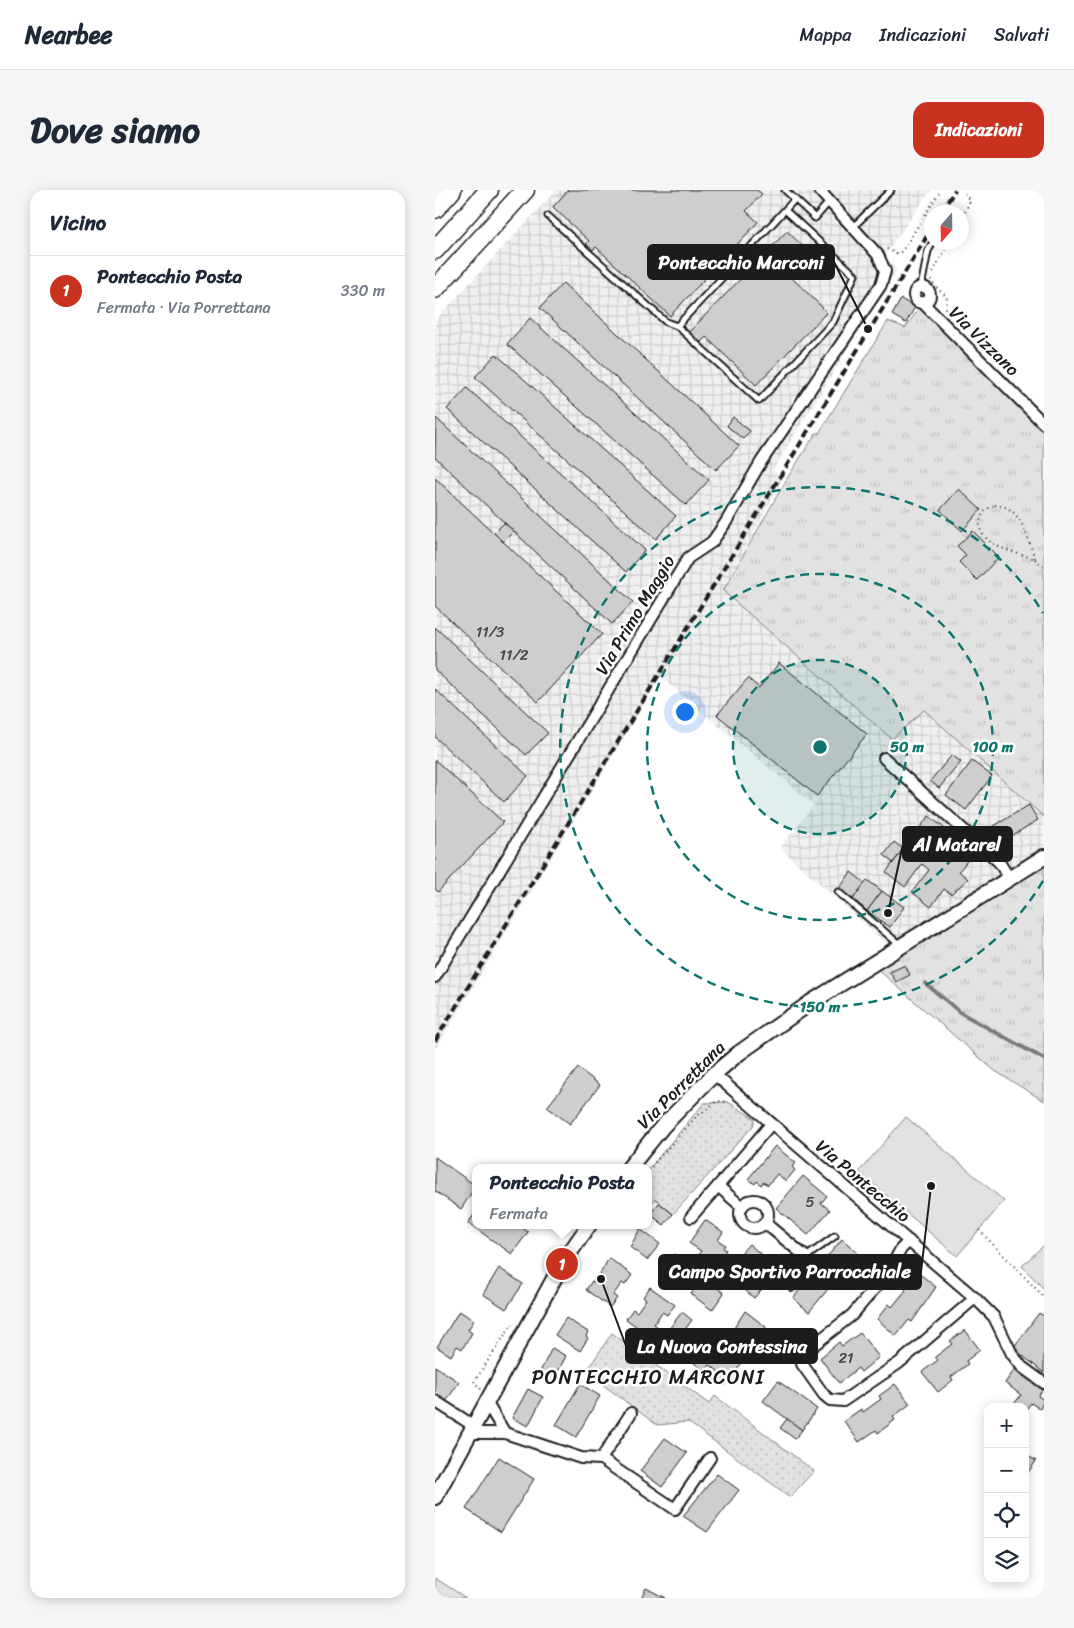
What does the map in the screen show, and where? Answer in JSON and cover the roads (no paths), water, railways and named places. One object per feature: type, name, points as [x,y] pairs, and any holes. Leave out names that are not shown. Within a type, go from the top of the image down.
[{"type":"highway","points":[[435,209],[452,190]]},
{"type":"highway","points":[[435,250],[489,190]]},
{"type":"highway","points":[[435,289],[525,190]]},
{"type":"main road","name":"Via Porrettana","points":[[632,1164],[662,1128],[714,1074],[739,1053],[810,1003],[1044,857]]},
{"type":"main road","points":[[435,1497],[563,1264],[586,1229]]},
{"type":"street","points":[[819,190],[852,227]]},
{"type":"street","name":"Via Primo Maggio","points":[[435,977],[688,558],[712,542],[761,462],[881,285],[885,271],[878,255],[852,227]]},
{"type":"street","name":"Via Vizzano","points":[[921,287],[916,289],[915,299],[925,301],[932,312],[1044,424]]},
{"type":"street","points":[[884,758],[999,862],[1009,878]]},
{"type":"street","name":"Via Pontecchio","points":[[714,1074],[975,1298],[994,1317],[1012,1354],[1022,1367],[1044,1383]]},
{"type":"street","points":[[691,1217],[771,1124]]},
{"type":"street","points":[[718,1186],[742,1207]]},
{"type":"street","points":[[752,1200],[764,1205],[768,1217],[765,1223],[754,1228],[743,1224],[740,1212],[742,1207],[752,1200]]},
{"type":"street","points":[[765,1223],[806,1257]]},
{"type":"street","points":[[909,1241],[901,1249],[887,1274],[852,1315],[806,1351],[802,1364],[824,1395],[830,1400],[843,1401],[899,1363],[975,1298]]},
{"type":"street","points":[[435,1401],[471,1429],[505,1433],[581,1458],[601,1459],[675,1509],[710,1458]]},
{"type":"street","points":[[486,1402],[505,1433]]},
{"type":"street","points":[[601,1459],[631,1413]]},
{"type":"lane","points":[[785,190],[815,218],[829,202]]},
{"type":"lane","points":[[852,227],[891,190]]},
{"type":"lane","points":[[677,326],[795,199]]},
{"type":"lane","points":[[548,216],[666,322],[677,326],[759,401],[833,322],[855,275],[785,210]]},
{"type":"lane","points":[[921,287],[929,250]]},
{"type":"lane","points":[[838,892],[901,946]]},
{"type":"lane","points":[[792,1288],[806,1257],[835,1236]]},
{"type":"waterway","points":[[925,983],[961,1013],[1044,1059]]},
{"type":"railway","points":[[945,205],[955,190]]},
{"type":"railway","points":[[435,1041],[924,241]]},
{"type":"place","name":"Pontecchio Marconi","points":[[868,329]]},
{"type":"place","name":"Al Matarel","points":[[888,913]]},
{"type":"place","name":"Campo Sportivo Parrocchiale","points":[[931,1186]]},
{"type":"place","name":"Pontecchio Posta","points":[[562,1264]]},
{"type":"place","name":"La Nuova Contessina","points":[[601,1279]]},
{"type":"district","name":"PONTECCHIO MARCONI","points":[[648,1377]]}]
